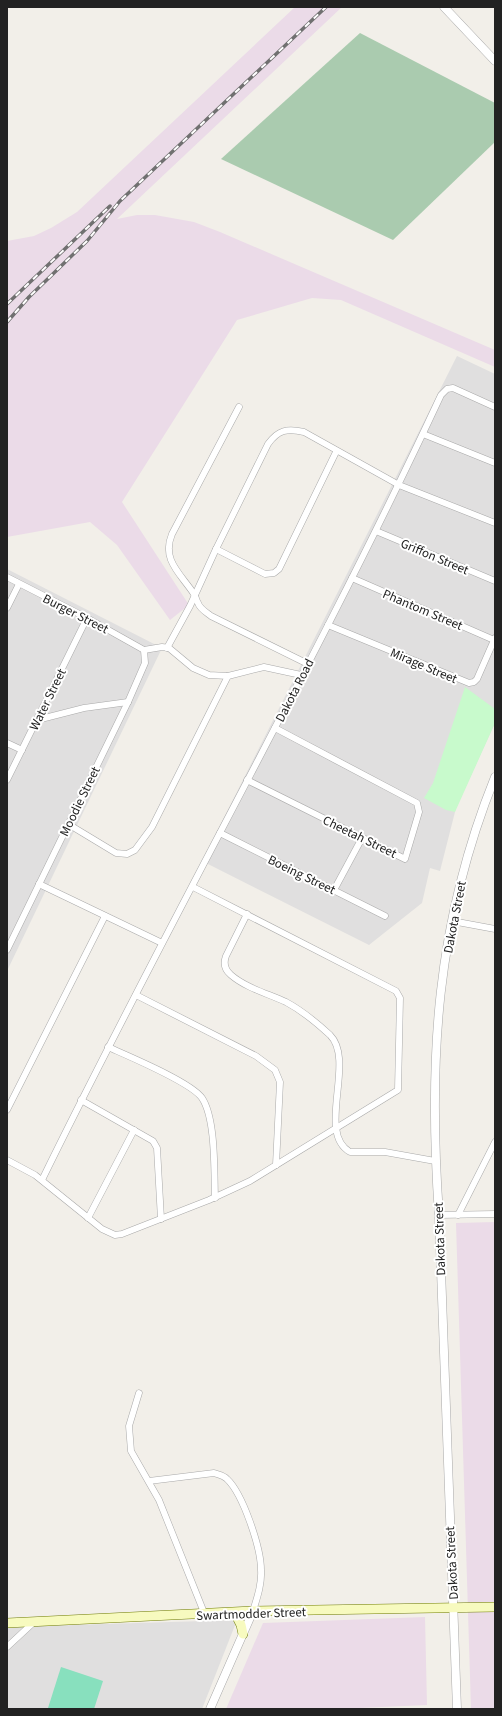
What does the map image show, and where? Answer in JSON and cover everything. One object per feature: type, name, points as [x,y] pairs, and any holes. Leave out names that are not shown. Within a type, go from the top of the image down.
[{"type":"main road","name":"Swartmodder Street","points":[[7,1623],[253,1612],[495,1607]]},
{"type":"main road","points":[[235,1613],[241,1625],[243,1634]]},
{"type":"street","points":[[444,7],[495,61]]},
{"type":"street","name":"Dakota Road","points":[[42,1180],[108,1047],[193,887],[376,531],[441,395],[447,389],[453,388],[495,407]]},
{"type":"street","points":[[239,407],[189,498],[169,541],[168,550],[173,565],[195,595],[198,605],[211,616],[308,664]]},
{"type":"street","points":[[167,648],[195,595],[268,444],[275,434],[291,429],[304,432],[336,452],[399,485],[495,522]]},
{"type":"street","points":[[423,434],[495,463]]},
{"type":"street","points":[[216,549],[265,574],[274,573],[279,570],[336,452]]},
{"type":"street","name":"Griffon Street","points":[[376,531],[495,581]]},
{"type":"street","name":"Burger Street","points":[[7,577],[87,618],[144,650]]},
{"type":"street","name":"Phantom Street","points":[[352,578],[495,639]]},
{"type":"street","points":[[7,608],[19,584]]},
{"type":"street","name":"Water Street","points":[[7,780],[87,618]]},
{"type":"street","name":"Mirage Street","points":[[328,625],[469,683],[478,680],[495,639]]},
{"type":"street","points":[[144,650],[167,648],[174,651],[193,668],[209,675],[228,676],[264,667],[301,675]]},
{"type":"street","name":"Moodie Street","points":[[7,950],[128,702],[145,663],[144,650]]},
{"type":"street","points":[[68,824],[116,853],[127,854],[135,850],[152,827],[228,676]]},
{"type":"street","points":[[37,720],[84,708],[128,702]]},
{"type":"street","name":"Cheetah Street","points":[[248,780],[405,859],[419,812],[417,803],[275,728]]},
{"type":"street","points":[[7,743],[22,750]]},
{"type":"street","name":"Dakota Street","points":[[457,1709],[454,1608],[445,1426],[439,1215],[435,1161],[434,1094],[437,1027],[444,965],[452,921],[463,869],[484,803],[495,777]]},
{"type":"street","name":"Boeing Street","points":[[220,833],[384,916]]},
{"type":"street","points":[[334,890],[362,838]]},
{"type":"street","points":[[39,884],[162,943]]},
{"type":"street","points":[[7,1160],[42,1180],[102,1230],[115,1235],[215,1198],[250,1181],[398,1090],[400,998],[399,994],[392,987],[193,887]]},
{"type":"street","points":[[247,914],[224,962],[226,969],[239,981],[292,1006],[333,1038],[338,1051],[336,1129],[341,1144],[350,1152],[391,1152],[435,1161]]},
{"type":"street","points":[[7,1110],[105,916]]},
{"type":"street","points":[[452,921],[495,928]]},
{"type":"street","points":[[136,995],[256,1056],[275,1070],[280,1082],[276,1165]]},
{"type":"street","points":[[108,1047],[179,1081],[194,1090],[202,1098],[209,1118],[214,1149],[215,1198]]},
{"type":"street","points":[[81,1100],[153,1141],[157,1148],[161,1219]]},
{"type":"street","points":[[88,1218],[134,1130]]},
{"type":"street","points":[[458,1214],[495,1142]]},
{"type":"street","points":[[439,1215],[495,1214]]},
{"type":"street","points":[[140,1393],[129,1426],[129,1443],[135,1461],[149,1481],[159,1500],[204,1615]]},
{"type":"street","points":[[149,1481],[214,1473],[221,1475],[230,1482],[240,1497],[260,1557],[260,1590],[253,1612],[210,1709]]},
{"type":"street","points":[[7,1647],[34,1622]]},
{"type":"shaded area","points":[[295,7],[342,7],[117,219],[137,215],[155,215],[194,222],[220,232],[495,350],[495,367],[341,300],[312,298],[237,320],[122,502],[189,605],[170,620],[117,545],[90,522],[7,537],[7,241],[34,236],[51,228],[77,212]]},
{"type":"shaded area","points":[[457,356],[495,374],[495,723],[456,808],[440,871],[430,868],[422,903],[369,945],[202,861]]},
{"type":"shaded area","points":[[7,569],[162,648],[7,971]]},
{"type":"shaded area","points":[[495,1222],[495,1709],[471,1709],[456,1223]]},
{"type":"shaded area","points":[[425,1617],[427,1705],[337,1709],[226,1709],[263,1623]]},
{"type":"shaded area","points":[[237,1620],[202,1709],[7,1709],[7,1627]]},
{"type":"green space","points":[[360,33],[495,103],[495,142],[393,240],[221,159]]},
{"type":"green space","points":[[465,687],[495,709],[495,723],[455,812],[446,810],[424,798],[433,783]]},
{"type":"green space","points":[[61,1667],[103,1681],[94,1709],[48,1708]]},
{"type":"railway","points":[[7,322],[29,297],[87,241],[120,201],[326,7]]},
{"type":"railway","points":[[7,304],[110,206]]}]
